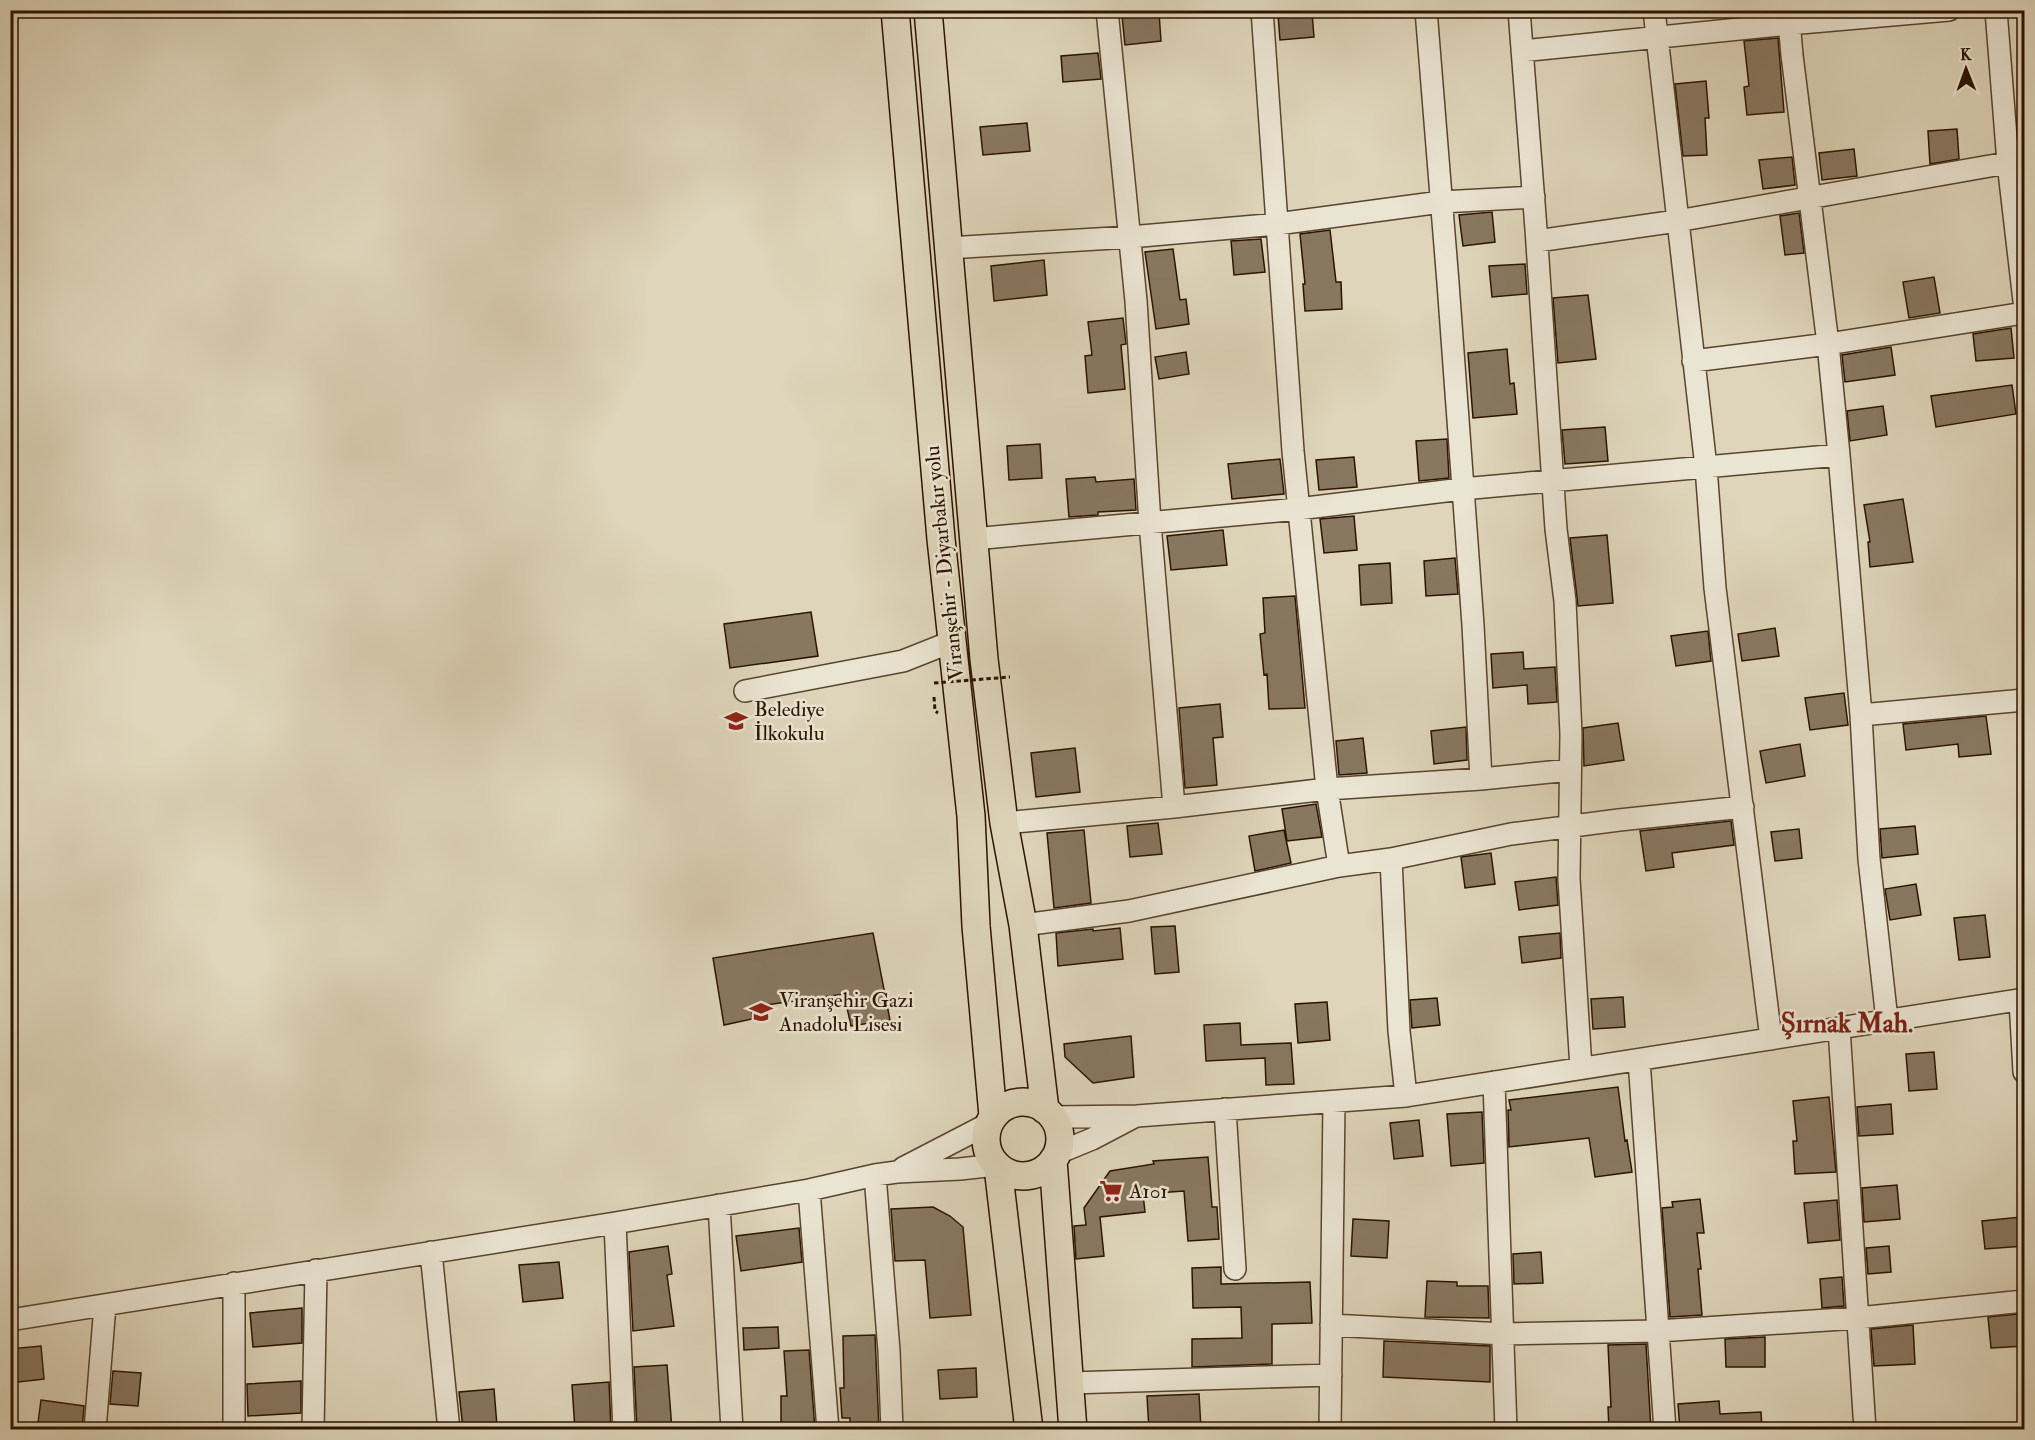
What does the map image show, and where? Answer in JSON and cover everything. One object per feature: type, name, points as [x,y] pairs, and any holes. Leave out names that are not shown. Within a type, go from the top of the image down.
[{"type":"main road","name":"Viranşehir - Diyarbakır yolu","points":[[895,10],[951,642],[971,816],[976,926],[991,1120]]},
{"type":"main road","name":"Viranşehir - Diyarbakır yolu","points":[[928,10],[984,659],[1004,823],[1023,925],[1049,1113]]},
{"type":"main road","points":[[1056,1157],[1046,1168],[1027,1176],[1016,1176],[997,1166],[989,1156],[986,1146],[986,1134],[991,1120],[1002,1108],[1012,1103],[1035,1104],[1049,1113],[1060,1134],[1056,1157],[1073,1430]]},
{"type":"main road","points":[[997,1166],[1029,1430]]},
{"type":"street","points":[[1107,10],[1136,301],[1150,523],[1174,807]]},
{"type":"street","points":[[1262,10],[1298,509],[1327,789],[1339,866]]},
{"type":"street","points":[[1426,10],[1473,625],[1481,779]]},
{"type":"street","points":[[1519,10],[1556,529],[1565,601],[1571,734],[1569,879],[1581,1068]]},
{"type":"street","points":[[1653,10],[1706,467],[1715,588],[1771,1039]]},
{"type":"street","points":[[1522,51],[1657,37],[1789,17],[1949,10]]},
{"type":"street","points":[[1996,10],[2016,161],[2025,301]]},
{"type":"street","points":[[1789,17],[1839,455],[1861,715],[1869,859],[1887,1020]]},
{"type":"street","points":[[1537,241],[1677,220],[2016,161]]},
{"type":"street","points":[[948,248],[1130,237],[1277,224],[1441,202],[1534,197]]},
{"type":"street","points":[[1693,361],[1828,344],[2025,314]]},
{"type":"street","points":[[973,539],[1298,509],[1553,480],[1839,455]]},
{"type":"street","points":[[746,691],[903,661],[951,642]]},
{"type":"street","points":[[1861,715],[2025,699]]},
{"type":"street","points":[[1004,823],[1174,807],[1327,789],[1481,779],[1570,770]]},
{"type":"street","points":[[1023,925],[1130,911],[1339,866],[1391,859],[1511,834],[1743,807]]},
{"type":"street","points":[[1391,859],[1399,1031],[1406,1095]]},
{"type":"street","points":[[1049,1113],[1137,1116],[1406,1095],[2022,999],[2025,1072]]},
{"type":"street","points":[[1839,1028],[1866,1430]]},
{"type":"street","points":[[1640,1060],[1665,1430]]},
{"type":"street","points":[[1494,1082],[1506,1430]]},
{"type":"street","points":[[1330,1430],[1334,1102]]},
{"type":"street","points":[[1225,1109],[1235,1269]]},
{"type":"street","points":[[1056,1157],[1137,1116]]},
{"type":"street","points":[[897,1172],[991,1120]]},
{"type":"street","points":[[10,1320],[615,1223],[810,1190],[875,1175],[997,1166]]},
{"type":"street","points":[[875,1175],[889,1351],[892,1430]]},
{"type":"street","points":[[810,1190],[828,1430]]},
{"type":"street","points":[[719,1205],[732,1430]]},
{"type":"street","points":[[615,1223],[624,1430]]},
{"type":"street","points":[[431,1252],[449,1430]]},
{"type":"street","points":[[313,1430],[316,1270]]},
{"type":"street","points":[[234,1283],[234,1430]]},
{"type":"street","points":[[1331,1325],[1504,1334],[1658,1331],[1858,1318],[2025,1302]]},
{"type":"street","points":[[95,1430],[105,1305]]},
{"type":"street","points":[[1070,1383],[1331,1375]]},
{"type":"path","points":[[934,683],[1010,677]]},
{"type":"building","points":[[1312,12],[1314,37],[1280,40],[1278,15]]},
{"type":"building","points":[[1159,13],[1161,41],[1125,45],[1122,16]]},
{"type":"building","points":[[1778,38],[1784,112],[1747,115],[1744,87],[1749,86],[1744,41]]},
{"type":"building","points":[[1098,53],[1101,79],[1063,82],[1061,56]]},
{"type":"building","points":[[1706,81],[1709,118],[1705,118],[1707,155],[1683,156],[1675,84]]},
{"type":"building","points":[[1027,123],[1030,151],[983,155],[980,127]]},
{"type":"building","points":[[1957,129],[1959,159],[1930,164],[1928,131]]},
{"type":"building","points":[[1854,149],[1857,176],[1822,180],[1819,153]]},
{"type":"building","points":[[1792,157],[1795,185],[1763,189],[1759,160]]},
{"type":"building","points":[[1492,212],[1495,242],[1463,246],[1459,215]]},
{"type":"building","points":[[1799,213],[1804,253],[1785,255],[1780,216]]},
{"type":"building","points":[[1330,230],[1336,282],[1341,282],[1342,309],[1305,311],[1300,234]]},
{"type":"building","points":[[1261,239],[1265,272],[1234,275],[1231,241]]},
{"type":"building","points":[[1173,249],[1180,300],[1186,299],[1189,324],[1156,329],[1145,252]]},
{"type":"building","points":[[1044,260],[1047,295],[994,301],[991,266]]},
{"type":"building","points":[[1525,264],[1527,294],[1492,297],[1489,266]]},
{"type":"building","points":[[1934,277],[1940,313],[1909,318],[1903,282]]},
{"type":"building","points":[[1588,295],[1596,359],[1558,363],[1553,298]]},
{"type":"building","points":[[1123,318],[1126,344],[1121,345],[1125,389],[1088,393],[1085,356],[1092,355],[1088,322]]},
{"type":"building","points":[[2011,328],[2014,358],[1976,361],[1973,334]]},
{"type":"building","points":[[1891,347],[1895,375],[1845,382],[1842,355]]},
{"type":"building","points":[[1507,349],[1510,384],[1514,383],[1517,414],[1473,418],[1468,353]]},
{"type":"building","points":[[1186,352],[1189,374],[1159,379],[1155,357]]},
{"type":"building","points":[[2012,385],[2016,414],[1936,427],[1931,396]]},
{"type":"building","points":[[1883,406],[1887,435],[1850,441],[1847,411]]},
{"type":"building","points":[[1605,427],[1608,461],[1565,464],[1562,430]]},
{"type":"building","points":[[1447,439],[1449,478],[1419,481],[1416,441]]},
{"type":"building","points":[[1040,444],[1042,478],[1009,480],[1007,446]]},
{"type":"building","points":[[1354,457],[1357,487],[1319,490],[1316,460]]},
{"type":"building","points":[[1280,459],[1284,494],[1232,499],[1228,464]]},
{"type":"building","points":[[1095,477],[1096,482],[1134,479],[1136,510],[1098,512],[1098,515],[1069,517],[1066,479]]},
{"type":"building","points":[[1903,499],[1913,562],[1870,567],[1868,542],[1870,542],[1864,505]]},
{"type":"building","points":[[1354,516],[1357,550],[1324,553],[1320,519]]},
{"type":"building","points":[[1223,530],[1227,565],[1171,570],[1167,536]]},
{"type":"building","points":[[1607,535],[1613,603],[1578,606],[1570,538]]},
{"type":"building","points":[[1455,558],[1458,594],[1426,596],[1424,561]]},
{"type":"building","points":[[1390,563],[1392,603],[1361,605],[1359,565]]},
{"type":"building","points":[[1295,596],[1305,708],[1269,709],[1267,674],[1264,675],[1260,634],[1265,633],[1263,598]]},
{"type":"building","points":[[811,612],[818,656],[730,668],[724,624]]},
{"type":"building","points":[[1775,628],[1779,656],[1742,661],[1738,634]]},
{"type":"building","points":[[1708,631],[1711,661],[1676,666],[1671,636]]},
{"type":"building","points":[[1523,652],[1524,669],[1555,667],[1557,702],[1528,704],[1527,685],[1493,688],[1491,654]]},
{"type":"building","points":[[1844,693],[1848,725],[1810,730],[1805,698]]},
{"type":"building","points":[[1220,704],[1223,737],[1213,738],[1217,785],[1185,788],[1179,708]]},
{"type":"building","points":[[1986,716],[1991,754],[1959,757],[1958,744],[1906,750],[1903,724]]},
{"type":"building","points":[[1618,723],[1624,760],[1584,766],[1583,728]]},
{"type":"building","points":[[1466,727],[1467,760],[1434,764],[1431,731]]},
{"type":"building","points":[[1363,738],[1367,773],[1339,775],[1336,741]]},
{"type":"building","points":[[1800,744],[1805,776],[1766,783],[1760,751]]},
{"type":"building","points":[[1075,748],[1080,792],[1036,797],[1031,753]]},
{"type":"building","points":[[1316,804],[1322,837],[1287,841],[1282,809]]},
{"type":"building","points":[[1731,821],[1734,845],[1672,853],[1674,867],[1646,871],[1640,831]]},
{"type":"building","points":[[1158,823],[1162,854],[1130,857],[1127,826]]},
{"type":"building","points":[[1915,826],[1918,854],[1882,858],[1880,829]]},
{"type":"building","points":[[1799,829],[1802,858],[1775,861],[1771,832]]},
{"type":"building","points":[[1084,830],[1091,903],[1054,908],[1047,833]]},
{"type":"building","points":[[1284,830],[1291,863],[1255,871],[1249,836]]},
{"type":"building","points":[[1491,853],[1495,884],[1465,888],[1461,857]]},
{"type":"building","points":[[1556,877],[1558,905],[1519,910],[1515,882]]},
{"type":"building","points":[[1916,884],[1921,915],[1890,920],[1885,889]]},
{"type":"building","points":[[1985,915],[1990,957],[1959,960],[1954,918]]},
{"type":"building","points":[[1175,926],[1179,972],[1155,974],[1151,927]]},
{"type":"building","points":[[1120,928],[1123,959],[1058,966],[1056,933]]},
{"type":"building","points":[[873,933],[890,1020],[851,1026],[844,994],[751,1007],[752,1019],[724,1025],[713,958]]},
{"type":"building","points":[[1560,933],[1561,958],[1522,963],[1519,937]]},
{"type":"building","points":[[1623,997],[1625,1027],[1593,1029],[1591,999]]},
{"type":"building","points":[[1437,998],[1440,1025],[1412,1028],[1410,1000]]},
{"type":"building","points":[[1327,1002],[1330,1040],[1298,1043],[1295,1004]]},
{"type":"building","points":[[1240,1023],[1241,1045],[1291,1043],[1294,1084],[1266,1085],[1265,1058],[1206,1061],[1204,1025]]},
{"type":"building","points":[[1131,1036],[1134,1077],[1093,1083],[1065,1057],[1064,1044]]},
{"type":"building","points":[[1934,1052],[1937,1089],[1909,1091],[1906,1054]]},
{"type":"building","points":[[1618,1087],[1625,1141],[1627,1140],[1632,1172],[1595,1177],[1589,1138],[1509,1147],[1508,1110],[1511,1110],[1509,1100]]},
{"type":"building","points":[[1829,1097],[1836,1172],[1795,1174],[1793,1141],[1797,1141],[1793,1101]]},
{"type":"building","points":[[1891,1104],[1893,1134],[1859,1136],[1857,1107]]},
{"type":"building","points":[[1482,1112],[1484,1163],[1451,1166],[1447,1114]]},
{"type":"building","points":[[1419,1120],[1423,1156],[1394,1159],[1390,1123]]},
{"type":"building","points":[[1208,1157],[1212,1207],[1217,1207],[1219,1239],[1188,1241],[1184,1191],[1143,1194],[1145,1212],[1100,1217],[1104,1256],[1076,1259],[1074,1226],[1086,1225],[1084,1208],[1110,1171],[1154,1164],[1153,1161]]},
{"type":"building","points":[[1897,1185],[1900,1219],[1864,1222],[1862,1188]]},
{"type":"building","points":[[1700,1199],[1704,1233],[1697,1233],[1701,1269],[1698,1269],[1702,1315],[1670,1317],[1662,1208],[1673,1207],[1672,1202]]},
{"type":"building","points":[[1837,1200],[1840,1240],[1808,1243],[1804,1203]]},
{"type":"building","points":[[933,1207],[950,1216],[963,1227],[971,1315],[930,1318],[925,1260],[895,1261],[891,1209]]},
{"type":"building","points":[[2021,1217],[2024,1246],[1985,1249],[1982,1221]]},
{"type":"building","points":[[1353,1219],[1389,1221],[1387,1258],[1351,1256]]},
{"type":"building","points":[[799,1228],[802,1262],[741,1271],[736,1236]]},
{"type":"building","points":[[668,1246],[672,1274],[667,1275],[674,1326],[633,1331],[629,1252]]},
{"type":"building","points":[[1889,1246],[1891,1272],[1868,1274],[1866,1248]]},
{"type":"building","points":[[1541,1252],[1543,1283],[1514,1284],[1513,1254]]},
{"type":"building","points":[[559,1262],[563,1298],[523,1302],[519,1265]]},
{"type":"building","points":[[1221,1267],[1221,1284],[1310,1282],[1312,1323],[1272,1324],[1272,1364],[1192,1367],[1192,1339],[1242,1338],[1241,1307],[1193,1308],[1192,1268]]},
{"type":"building","points":[[1842,1277],[1844,1306],[1822,1308],[1820,1279]]},
{"type":"building","points":[[1427,1281],[1457,1282],[1457,1286],[1488,1286],[1489,1318],[1425,1317]]},
{"type":"building","points":[[302,1308],[302,1343],[253,1347],[250,1313]]},
{"type":"building","points":[[2025,1314],[2025,1346],[1991,1348],[1988,1317]]},
{"type":"building","points":[[1913,1325],[1915,1364],[1874,1366],[1871,1329]]},
{"type":"building","points":[[778,1327],[779,1348],[744,1350],[743,1328]]},
{"type":"building","points":[[875,1335],[879,1430],[850,1430],[850,1418],[842,1418],[840,1388],[844,1388],[843,1336]]},
{"type":"building","points":[[1765,1337],[1765,1367],[1726,1367],[1725,1339]]},
{"type":"building","points":[[1384,1341],[1490,1346],[1490,1382],[1383,1377]]},
{"type":"building","points":[[1646,1344],[1651,1430],[1609,1430],[1608,1407],[1611,1407],[1608,1345]]},
{"type":"building","points":[[41,1346],[44,1379],[10,1383],[10,1349]]},
{"type":"building","points":[[809,1350],[815,1430],[781,1430],[781,1396],[787,1396],[784,1351]]},
{"type":"building","points":[[667,1365],[672,1430],[637,1430],[634,1367]]},
{"type":"building","points":[[976,1368],[977,1397],[940,1399],[938,1370]]},
{"type":"building","points":[[113,1371],[141,1373],[138,1406],[110,1404]]},
{"type":"building","points":[[301,1381],[301,1413],[248,1416],[247,1384]]},
{"type":"building","points":[[609,1382],[611,1430],[575,1430],[572,1385]]},
{"type":"building","points":[[494,1389],[497,1426],[463,1429],[459,1392]]},
{"type":"building","points":[[1199,1394],[1201,1429],[1149,1430],[1147,1396]]},
{"type":"building","points":[[41,1400],[84,1406],[82,1430],[37,1430]]},
{"type":"building","points":[[1719,1401],[1720,1414],[1761,1412],[1762,1430],[1680,1430],[1678,1404]]},
{"type":"place","name":"Belediye İlkokulu","points":[[736,721]]},
{"type":"place","name":"Viranşehir Gazi Anadolu Lisesi","points":[[761,1012]]},
{"type":"place","name":"A101","points":[[1111,1191]]},
{"type":"district","name":"Şırnak Mah.","points":[[1847,1023]]}]
